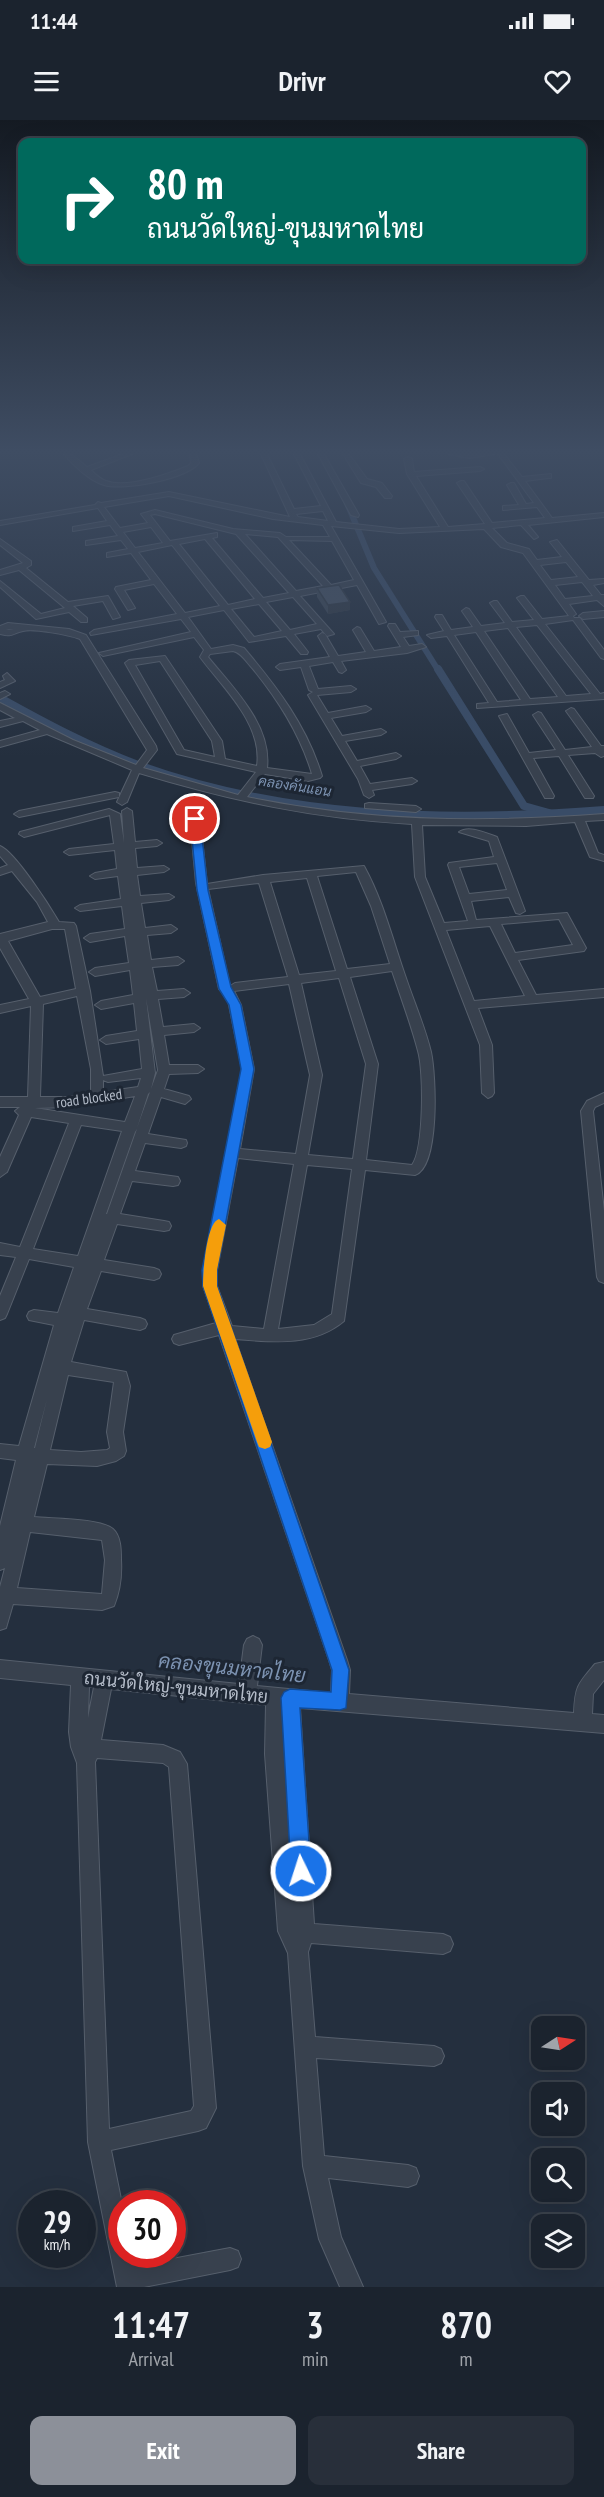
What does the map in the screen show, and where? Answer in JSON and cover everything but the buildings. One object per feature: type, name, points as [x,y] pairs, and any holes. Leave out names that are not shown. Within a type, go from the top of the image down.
[{"type":"street","points":[[0,573],[28,563],[18,555]]},
{"type":"street","points":[[135,555],[207,648]]},
{"type":"street","points":[[181,555],[252,640],[288,634],[325,632]]},
{"type":"street","points":[[220,555],[304,652]]},
{"type":"street","points":[[258,555],[294,593],[325,632],[342,670]]},
{"type":"street","points":[[299,555],[328,587]]},
{"type":"street","points":[[342,555],[382,621]]},
{"type":"street","points":[[528,555],[604,656]]},
{"type":"street","points":[[565,555],[602,599]]},
{"type":"street","points":[[534,563],[568,559]]},
{"type":"street","points":[[21,567],[84,620]]},
{"type":"street","points":[[549,583],[604,581]]},
{"type":"street","points":[[131,608],[119,589],[157,582]]},
{"type":"street","points":[[94,633],[358,582]]},
{"type":"street","points":[[0,583],[39,617],[105,598],[116,617]]},
{"type":"street","points":[[521,598],[602,699]]},
{"type":"street","points":[[563,602],[602,599]]},
{"type":"street","points":[[494,603],[563,698]]},
{"type":"street","points":[[466,611],[527,702]]},
{"type":"street","points":[[431,635],[604,614]]},
{"type":"street","points":[[439,617],[494,704]]},
{"type":"street","points":[[0,1562],[32,1454],[78,1314],[88,1262],[148,1098],[164,1070],[151,1033],[117,806],[126,778],[136,771],[148,756],[76,639],[11,625]]},
{"type":"street","points":[[392,626],[407,650]]},
{"type":"street","points":[[357,630],[376,654],[388,663]]},
{"type":"street","points":[[398,635],[415,633]]},
{"type":"street","points":[[103,653],[196,634]]},
{"type":"street","points":[[280,667],[422,647]]},
{"type":"street","points":[[220,761],[217,741],[162,658],[129,663],[180,752],[220,761],[260,768],[308,778],[317,776],[300,732],[288,710],[241,650],[233,648],[206,652],[204,657],[233,695],[257,733],[264,756],[260,768],[243,795]]},
{"type":"street","points":[[304,664],[325,716],[354,764],[368,805],[417,826],[436,827],[604,817]]},
{"type":"street","points":[[2,692],[11,681],[3,675]]},
{"type":"street","points":[[315,692],[351,689]]},
{"type":"street","points":[[480,706],[563,698],[602,699]]},
{"type":"street","points":[[0,706],[44,732],[136,771],[198,803],[243,795],[416,809]]},
{"type":"street","points":[[325,716],[366,710]]},
{"type":"street","points":[[571,711],[602,752]]},
{"type":"street","points":[[538,715],[589,796]]},
{"type":"street","points":[[504,716],[549,796]]},
{"type":"street","points":[[0,724],[21,719]]},
{"type":"street","points":[[0,744],[44,732]]},
{"type":"street","points":[[339,739],[381,732]]},
{"type":"street","points":[[525,756],[602,752]]},
{"type":"street","points":[[354,764],[396,756]]},
{"type":"street","points":[[368,805],[384,785],[412,781]]},
{"type":"street","points":[[384,785],[393,801]]},
{"type":"street","points":[[198,803],[195,819],[225,989],[233,991],[294,979],[396,967]]},
{"type":"street","points":[[19,814],[117,806]]},
{"type":"street","points":[[24,834],[117,806]]},
{"type":"street","points":[[579,819],[594,855],[604,858]]},
{"type":"street","points":[[417,826],[420,877],[486,1045],[488,1093]]},
{"type":"street","points":[[436,827],[487,835],[493,839],[520,911]]},
{"type":"street","points":[[69,852],[157,843]]},
{"type":"street","points":[[0,849],[42,901],[56,927]]},
{"type":"street","points":[[472,918],[454,864],[501,859]]},
{"type":"street","points":[[203,863],[211,886],[214,927]]},
{"type":"street","points":[[0,872],[15,866]]},
{"type":"street","points":[[211,886],[262,878],[360,868],[425,1053],[428,1107],[422,1163],[419,1168],[412,1170],[234,1153]]},
{"type":"street","points":[[95,876],[164,869]]},
{"type":"street","points":[[179,1339],[226,1329],[270,1335],[301,1334],[330,1326],[339,1317],[361,1165],[372,1064],[345,973],[311,873]]},
{"type":"street","points":[[262,878],[294,979],[316,1075],[270,1335]]},
{"type":"street","points":[[464,898],[514,893]]},
{"type":"street","points":[[80,908],[169,897]]},
{"type":"street","points":[[438,927],[563,915],[580,948],[511,957]]},
{"type":"street","points":[[494,922],[532,999]]},
{"type":"street","points":[[0,1172],[30,1108],[37,1002],[0,939],[56,927],[70,927],[97,1069],[97,1098]]},
{"type":"street","points":[[90,938],[171,929]]},
{"type":"street","points":[[95,972],[178,961]]},
{"type":"street","points":[[0,1009],[84,991]]},
{"type":"street","points":[[233,991],[248,1069],[234,1153],[210,1270],[210,1286],[340,1670],[340,1697]]},
{"type":"street","points":[[101,1005],[184,993]]},
{"type":"street","points":[[472,1005],[604,993]]},
{"type":"street","points":[[106,1040],[194,1028]]},
{"type":"street","points":[[148,1098],[151,1033]]},
{"type":"street","points":[[164,1070],[198,1069]]},
{"type":"street","points":[[108,1078],[149,1073]]},
{"type":"street","name":"road blocked","points":[[30,1108],[97,1098],[148,1098]]},
{"type":"street","points":[[148,1098],[185,1099]]},
{"type":"street","points":[[604,1098],[591,1104],[588,1108],[600,1202],[604,1277]]},
{"type":"street","points":[[0,1102],[180,1143]]},
{"type":"street","points":[[0,1110],[30,1108]]},
{"type":"street","points":[[0,1314],[77,1120]]},
{"type":"street","points":[[0,1622],[3,1595],[23,1524],[32,1454],[62,1320],[111,1218],[112,1198],[127,1175],[135,1133]]},
{"type":"street","points":[[127,1175],[173,1182]]},
{"type":"street","points":[[111,1218],[164,1226]]},
{"type":"street","points":[[0,1249],[154,1274]]},
{"type":"street","points":[[78,1314],[140,1324]]},
{"type":"street","points":[[34,1316],[62,1320]]},
{"type":"street","points":[[0,1451],[101,1460],[118,1451],[114,1432],[123,1386],[121,1377],[61,1367]]},
{"type":"street","points":[[3,1595],[102,1602],[108,1600],[112,1593],[112,1546],[107,1534],[23,1524]]},
{"type":"street","points":[[248,1684],[254,1645]]},
{"type":"street","name":"ถนนวัดใหญ่-ขุนมหาดไทย","points":[[0,1669],[104,1680],[248,1684],[282,1697],[340,1697],[583,1712],[604,1724]]},
{"type":"street","points":[[583,1712],[589,1683],[601,1670]]},
{"type":"street","points":[[80,1678],[77,1708],[86,1752],[99,2142],[127,2283],[230,2259]]},
{"type":"street","points":[[86,1752],[104,1680]]},
{"type":"street","points":[[282,1697],[274,1754],[297,1938],[314,2166],[330,2239],[352,2287]]},
{"type":"street","points":[[86,1752],[169,1755],[178,1764],[205,2108],[198,2120],[99,2142]]},
{"type":"street","points":[[297,1938],[443,1944]]},
{"type":"street","points":[[305,2047],[434,2056]]},
{"type":"street","points":[[314,2166],[408,2176]]},
{"type":"waterway","points":[[369,555],[374,568],[438,670]]},
{"type":"waterway","points":[[438,669],[524,806],[549,813]]},
{"type":"waterway","name":"คลองคันแอน","points":[[0,698],[68,734],[138,765],[194,783],[252,796],[310,806],[427,815],[486,816],[604,810]]},
{"type":"slow traffic","points":[[219,1225],[210,1270],[210,1286],[265,1442]]},
{"type":"route","points":[[195,819],[202,890],[225,989],[232,995],[235,1005],[248,1069],[234,1153],[210,1270],[210,1286],[308,1569],[340,1670],[340,1701],[290,1698],[301,1871]]},
{"type":"water label","name":"คลองขุนมหาดไทย","points":[[232,1668]]}]
